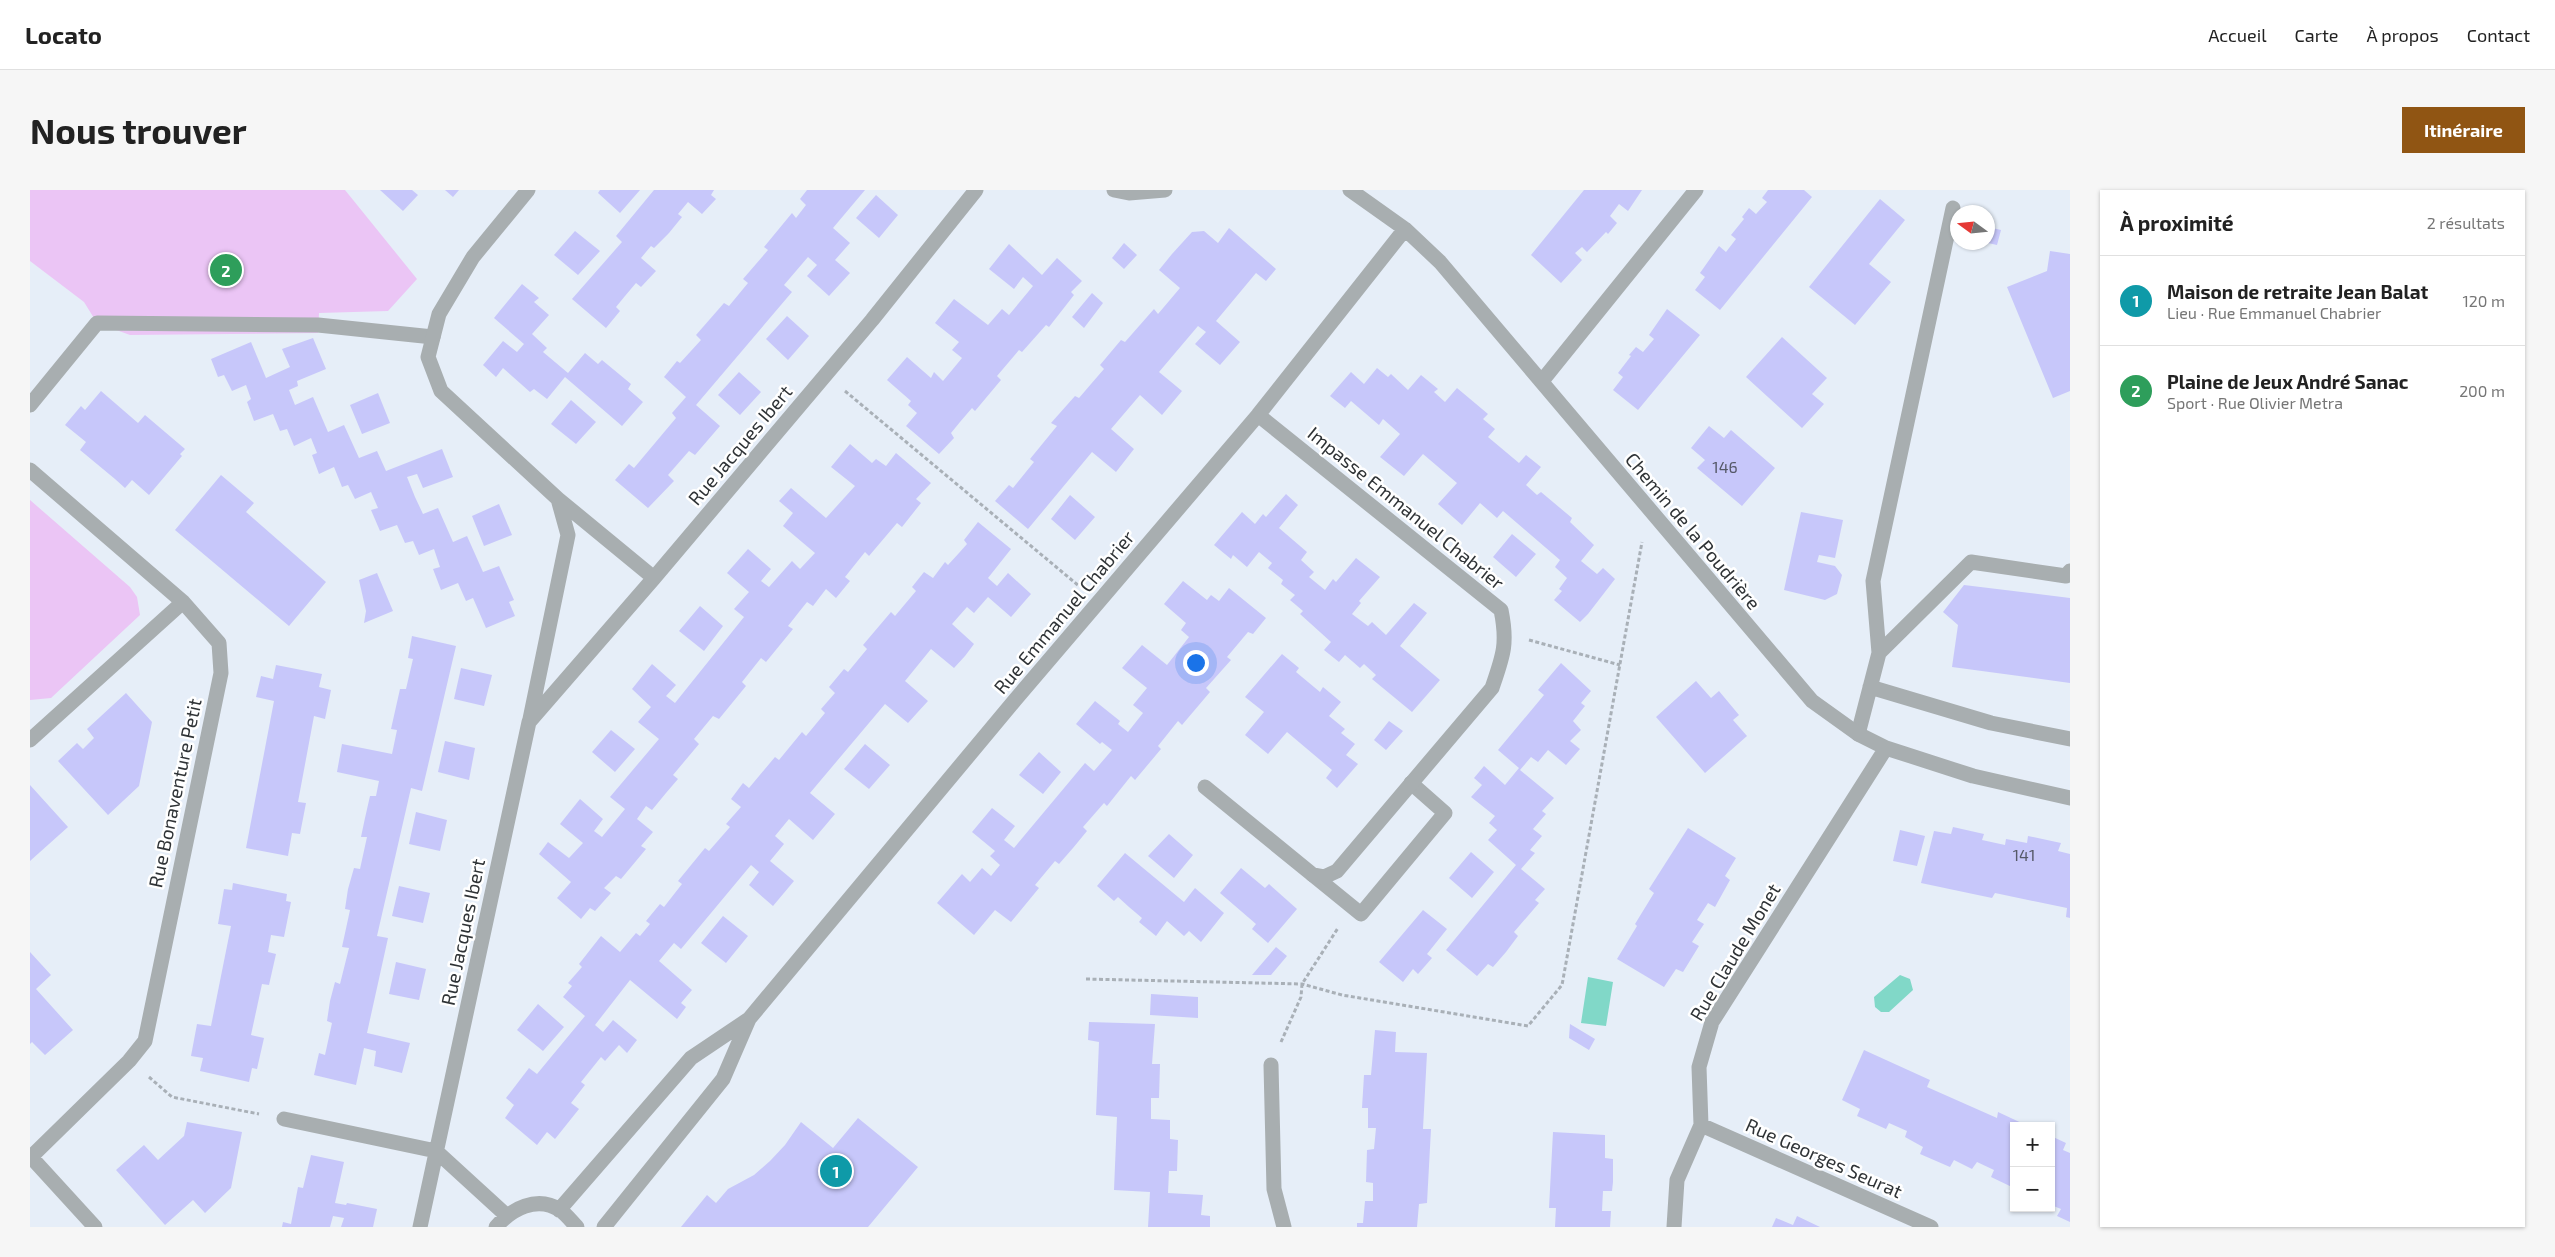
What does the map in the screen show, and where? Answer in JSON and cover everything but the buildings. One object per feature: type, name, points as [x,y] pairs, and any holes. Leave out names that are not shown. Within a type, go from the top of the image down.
[{"type":"street","points":[[528,190],[473,257],[439,314],[428,357],[441,391],[558,499],[654,578]]},
{"type":"street","name":"Rue Jacques Ibert","points":[[529,722],[654,578],[826,374],[976,190]]},
{"type":"street","points":[[1114,190],[1129,193],[1165,190]]},
{"type":"street","name":"Chemin de la Poudrière","points":[[1350,190],[1405,229],[1440,262],[1812,701],[1858,734],[1886,748],[1972,776],[2070,798]]},
{"type":"street","points":[[1542,381],[1696,190]]},
{"type":"street","points":[[1858,734],[1879,653],[1873,581],[1950,222]]},
{"type":"street","name":"Rue Emmanuel Chabrier","points":[[559,1210],[691,1058],[749,1019],[1098,602],[1258,415],[1405,229]]},
{"type":"street","points":[[30,405],[97,322],[318,325],[433,336]]},
{"type":"street","name":"Impasse Emmanuel Chabrier","points":[[1258,415],[1501,610],[1506,634],[1504,651],[1492,688],[1337,871],[1324,877],[1313,875]]},
{"type":"street","name":"Rue Bonaventure Petit","points":[[30,470],[183,602],[219,643],[221,673],[145,1041],[129,1061],[31,1157]]},
{"type":"street","name":"Rue Jacques Ibert","points":[[420,1227],[568,535],[558,499]]},
{"type":"street","points":[[1879,653],[1971,562],[2066,576],[2070,571]]},
{"type":"street","points":[[30,740],[183,602]]},
{"type":"street","points":[[1870,687],[1991,723],[2070,739]]},
{"type":"street","name":"Rue Claude Monet","points":[[1674,1227],[1677,1180],[1701,1126],[1699,1067],[1712,1022],[1886,748]]},
{"type":"street","points":[[1206,786],[1361,914],[1445,813],[1411,783]]},
{"type":"street","name":"Rue Emmanuel Chabrier","points":[[604,1227],[723,1079],[749,1019]]},
{"type":"street","points":[[1271,1065],[1274,1189],[1284,1227]]},
{"type":"street","points":[[284,1119],[436,1151],[506,1215]]},
{"type":"street","name":"Rue Georges Seurat","points":[[1701,1126],[1931,1227]]},
{"type":"street","points":[[31,1157],[95,1227]]},
{"type":"street","points":[[496,1227],[506,1215],[522,1206],[541,1204],[559,1210],[577,1227]]},
{"type":"path","points":[[826,374],[1098,602]]},
{"type":"path","points":[[1086,979],[1302,984],[1342,994],[1528,1026],[1562,985],[1648,509]]},
{"type":"path","points":[[1506,634],[1620,665]]},
{"type":"path","points":[[1271,1065],[1301,997],[1302,984],[1336,929],[1353,908]]},
{"type":"path","points":[[129,1061],[172,1097],[284,1119]]},
{"type":"shaded area","points":[[30,190],[345,190],[417,279],[388,311],[319,313],[318,333],[130,335],[97,323],[84,302],[30,261]]},
{"type":"shaded area","points":[[30,500],[130,587],[137,597],[140,615],[51,698],[30,700]]},
{"type":"shaded area","points":[[1900,975],[1910,979],[1913,990],[1889,1012],[1881,1012],[1875,1007],[1874,997]]},
{"type":"shaded area","points":[[1588,977],[1613,982],[1606,1026],[1581,1023]]},
{"type":"place","name":"Plaine de Jeux André Sanac","points":[[226,270]]},
{"type":"place","name":"Maison de retraite Jean Balat","points":[[836,1171]]}]
